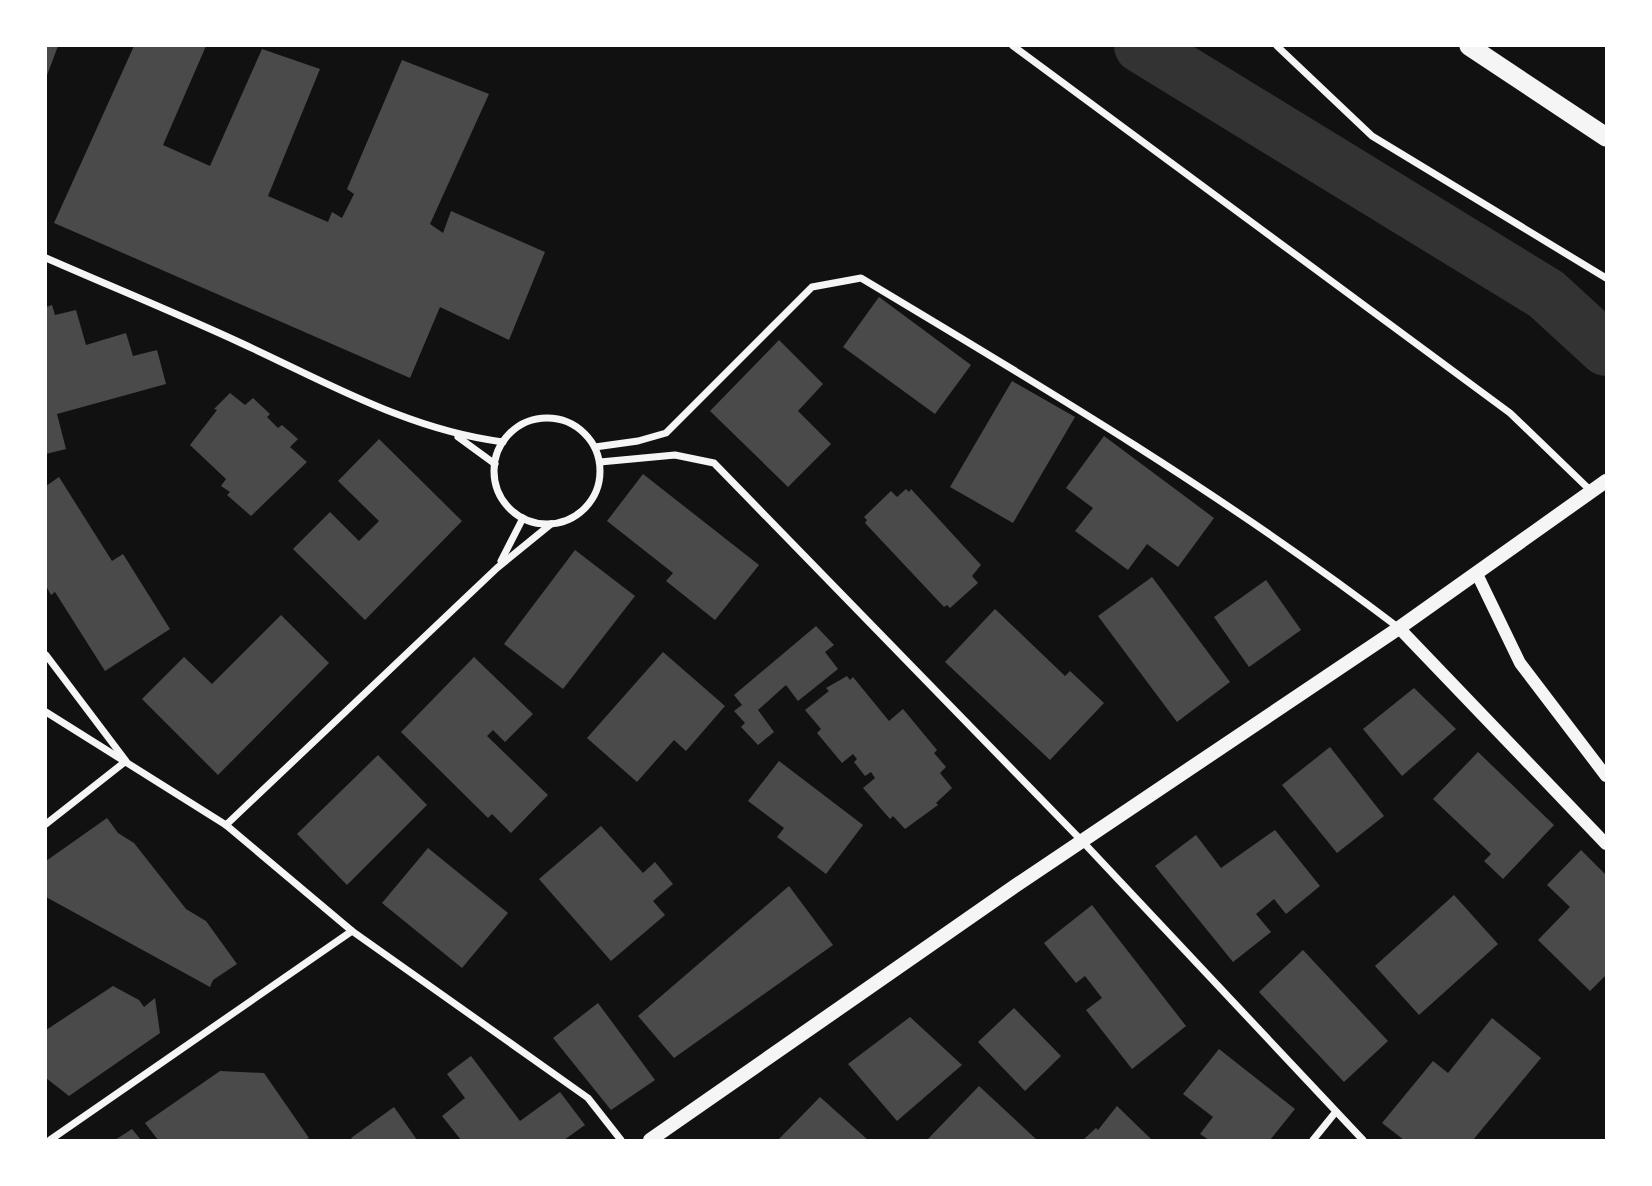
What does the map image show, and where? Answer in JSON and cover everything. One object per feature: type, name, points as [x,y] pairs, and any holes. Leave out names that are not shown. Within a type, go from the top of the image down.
[{"type":"highway","points":[[1469,46],[1606,137]]},
{"type":"main road","points":[[650,1140],[1082,842],[1399,628],[1606,481]]},
{"type":"street","points":[[1013,46],[1510,413],[1591,491]]},
{"type":"street","points":[[1277,46],[1372,136],[1606,278]]},
{"type":"street","points":[[46,258],[242,343],[337,390],[457,436],[503,442]]},
{"type":"street","points":[[596,447],[638,441],[666,433],[812,287],[861,278],[1105,423],[1352,592],[1399,628],[1606,844]]},
{"type":"street","points":[[226,825],[497,568],[551,524],[579,514],[589,504],[597,491],[600,461],[596,447],[580,428],[557,418],[532,419],[510,432],[503,442],[495,464],[496,485],[502,498],[523,518],[551,524]]},
{"type":"street","points":[[457,436],[495,464]]},
{"type":"street","points":[[600,461],[675,455],[696,456],[714,463],[1082,842],[1334,1114],[1363,1140]]},
{"type":"street","points":[[497,568],[523,518]]},
{"type":"street","points":[[1477,574],[1520,663],[1606,776]]},
{"type":"street","points":[[46,654],[126,761]]},
{"type":"street","points":[[46,712],[226,825],[352,931],[588,1098],[621,1140]]},
{"type":"street","points":[[46,824],[126,761]]},
{"type":"street","points":[[50,1140],[352,931]]},
{"type":"street","points":[[1313,1140],[1334,1114]]},
{"type":"building","points":[[46,46],[58,46],[46,78]]},
{"type":"building","points":[[134,46],[206,46],[163,145],[210,166],[262,49],[320,69],[268,196],[328,222],[332,212],[342,218],[354,194],[347,189],[402,60],[489,94],[430,224],[443,233],[451,211],[545,252],[509,340],[440,307],[410,378],[54,223]]},
{"type":"building","points":[[879,297],[971,365],[935,414],[843,347]]},
{"type":"building","points":[[52,305],[55,315],[76,310],[86,345],[126,333],[133,356],[157,350],[166,384],[57,414],[66,449],[46,454],[46,307]]},
{"type":"building","points":[[779,340],[823,384],[798,411],[831,444],[788,487],[710,411]]},
{"type":"building","points":[[1012,381],[1075,417],[1013,523],[950,487]]},
{"type":"building","points":[[230,393],[245,405],[253,398],[270,414],[267,417],[278,428],[282,425],[298,439],[290,447],[307,462],[251,516],[227,495],[230,492],[221,486],[226,479],[190,445],[217,410],[214,409]]},
{"type":"building","points":[[1104,436],[1214,518],[1178,567],[1147,544],[1128,570],[1075,531],[1093,508],[1066,488]]},
{"type":"building","points":[[379,439],[462,521],[365,620],[293,549],[330,512],[359,541],[379,521],[338,481]]},
{"type":"building","points":[[643,474],[759,565],[715,620],[666,581],[673,573],[607,521]]},
{"type":"building","points":[[59,477],[112,561],[123,554],[170,629],[105,671],[55,592],[51,595],[46,586],[46,486]]},
{"type":"building","points":[[906,489],[909,492],[911,489],[981,565],[972,576],[978,583],[950,608],[947,605],[944,607],[865,523],[867,520],[864,517],[891,491],[897,497]]},
{"type":"building","points":[[575,550],[635,596],[563,689],[504,644]]},
{"type":"building","points":[[1152,577],[1230,682],[1177,722],[1098,616]]},
{"type":"building","points":[[1266,580],[1301,630],[1249,667],[1214,617]]},
{"type":"building","points":[[995,609],[1065,676],[1070,671],[1104,703],[1050,760],[945,662]]},
{"type":"building","points":[[281,615],[329,663],[218,775],[142,699],[184,657],[212,684]]},
{"type":"building","points":[[816,626],[834,645],[825,652],[838,669],[798,701],[786,685],[758,710],[774,732],[758,745],[741,727],[745,723],[734,711],[742,705],[734,695]]},
{"type":"building","points":[[663,652],[725,706],[686,751],[674,740],[637,782],[587,738]]},
{"type":"building","points":[[474,657],[533,714],[505,742],[493,730],[487,736],[548,795],[511,833],[492,814],[488,818],[401,732]]},
{"type":"building","points":[[847,676],[850,680],[853,677],[889,721],[903,709],[937,750],[934,753],[946,767],[940,773],[952,788],[936,803],[938,805],[905,829],[893,816],[890,819],[863,788],[875,778],[871,772],[865,776],[854,762],[857,759],[853,754],[842,763],[817,733],[821,729],[805,710],[829,691],[826,688]]},
{"type":"building","points":[[1414,688],[1456,729],[1402,776],[1363,729]]},
{"type":"building","points":[[1330,747],[1384,816],[1337,853],[1282,785]]},
{"type":"building","points":[[1478,752],[1554,825],[1503,879],[1484,861],[1491,854],[1433,799]]},
{"type":"building","points":[[378,755],[427,805],[347,885],[297,834]]},
{"type":"building","points":[[779,761],[863,825],[826,874],[777,837],[784,828],[748,801]]},
{"type":"building","points":[[107,818],[118,833],[134,843],[186,909],[206,921],[237,964],[213,980],[210,987],[46,897],[46,861]]},
{"type":"building","points":[[601,826],[643,873],[655,862],[673,884],[653,901],[665,915],[611,961],[539,879]]},
{"type":"building","points":[[1275,830],[1320,886],[1286,914],[1274,899],[1256,914],[1271,932],[1233,962],[1155,866],[1196,835],[1221,868]]},
{"type":"building","points":[[428,848],[508,913],[462,968],[382,903]]},
{"type":"building","points":[[1581,850],[1606,875],[1606,975],[1590,991],[1538,940],[1570,907],[1547,885]]},
{"type":"building","points":[[789,886],[833,945],[674,1058],[638,1016]]},
{"type":"building","points":[[1454,895],[1498,944],[1419,1015],[1375,966]]},
{"type":"building","points":[[1092,905],[1186,1026],[1132,1069],[1086,1010],[1102,998],[1085,976],[1076,983],[1044,943]]},
{"type":"building","points":[[1303,950],[1388,1041],[1344,1082],[1259,992]]},
{"type":"building","points":[[113,986],[139,1000],[144,1007],[155,998],[160,1033],[69,1096],[46,1078],[46,1030]]},
{"type":"building","points":[[598,1003],[655,1080],[611,1110],[553,1038]]},
{"type":"building","points":[[1014,1008],[1061,1056],[1025,1091],[978,1042]]},
{"type":"building","points":[[910,1017],[962,1065],[897,1121],[848,1064]]},
{"type":"building","points":[[1492,1018],[1541,1058],[1473,1140],[1404,1140],[1382,1123],[1433,1061],[1448,1073]]},
{"type":"building","points":[[1219,1049],[1295,1109],[1270,1140],[1209,1140],[1200,1134],[1213,1117],[1183,1094]]},
{"type":"building","points":[[471,1056],[520,1121],[560,1092],[585,1125],[564,1140],[461,1140],[442,1116],[465,1098],[447,1074]]},
{"type":"building","points":[[220,1071],[264,1073],[309,1138],[158,1140],[145,1123]]},
{"type":"building","points":[[979,1086],[1037,1140],[927,1140]]},
{"type":"building","points":[[820,1097],[868,1140],[778,1140]]},
{"type":"building","points":[[1117,1106],[1152,1140],[1083,1140],[1096,1128],[1098,1130]]},
{"type":"building","points":[[394,1107],[417,1140],[351,1138]]},
{"type":"building","points":[[132,1129],[141,1140],[115,1140]]},
{"type":"waterway","points":[[1141,46],[1546,294],[1606,349]]},
{"type":"waterway","points":[[1161,46],[1167,61]]}]
